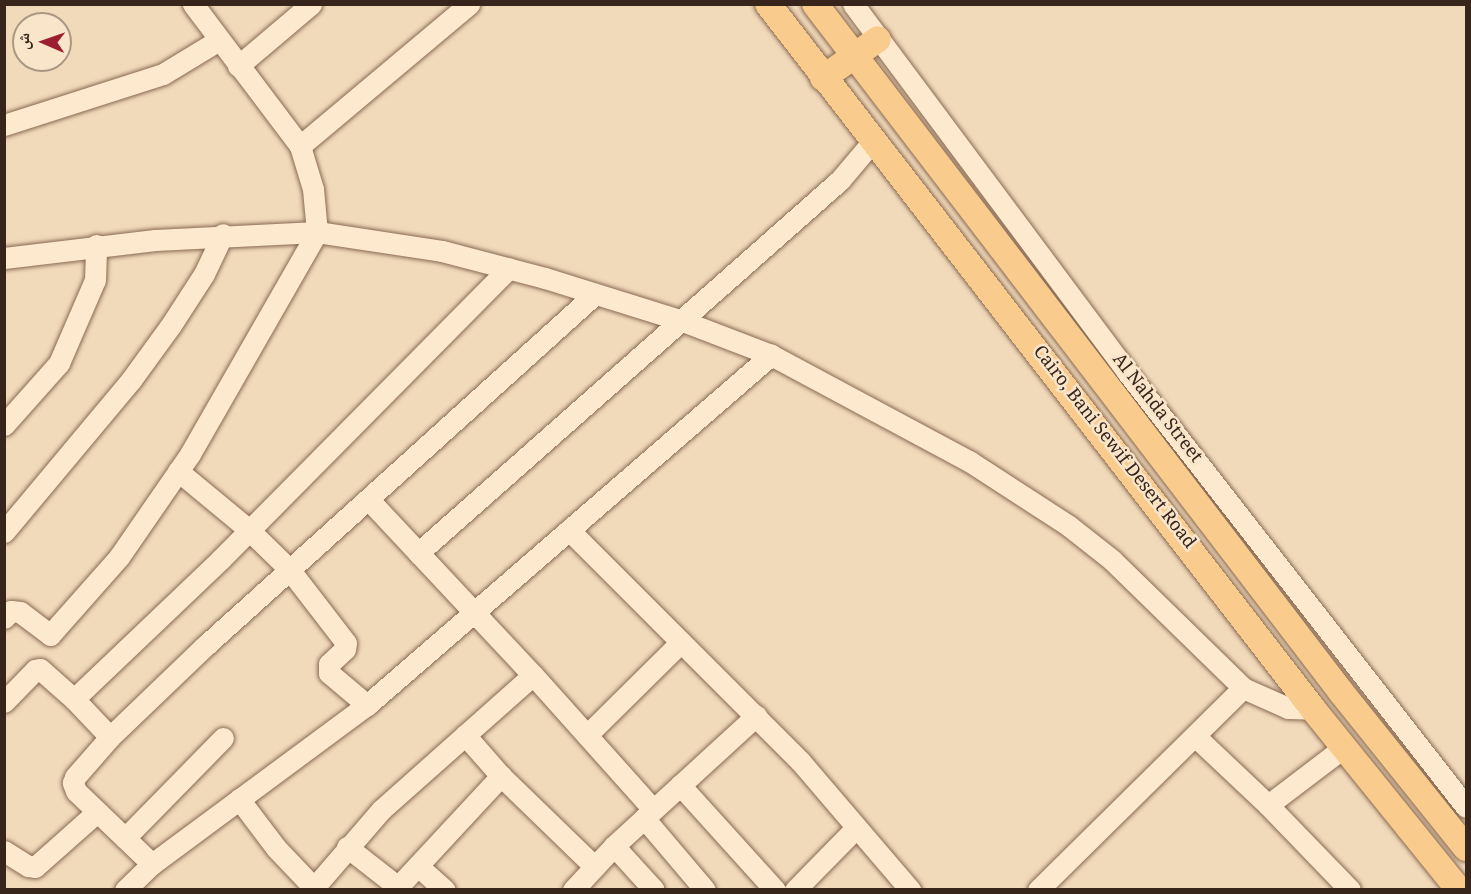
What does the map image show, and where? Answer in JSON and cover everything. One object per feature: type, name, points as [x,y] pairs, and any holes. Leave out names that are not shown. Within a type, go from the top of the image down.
[{"type":"main road","name":"Cairo, Bani Sewif Desert Road","points":[[768,4],[823,78],[1070,391],[1314,709],[1459,890]]},
{"type":"main road","name":"Cairo, Bani Sewif Desert Road","points":[[815,4],[1341,692],[1467,848]]},
{"type":"main road","points":[[823,78],[878,39]]},
{"type":"street","points":[[4,618],[11,611],[20,612],[45,634],[52,634],[119,557],[178,471],[317,232],[313,189],[300,146],[193,4]]},
{"type":"street","points":[[238,66],[311,4]]},
{"type":"street","points":[[300,146],[469,4]]},
{"type":"street","name":"Al Nahda Street","points":[[853,4],[1135,382],[1467,807]]},
{"type":"street","points":[[4,125],[163,74],[219,40]]},
{"type":"street","points":[[417,553],[840,180],[873,141]]},
{"type":"street","points":[[4,258],[96,245],[223,234],[317,232],[431,249],[509,268],[680,320],[771,355],[969,461],[1069,526],[1158,602],[1243,688],[1288,708],[1314,709]]},
{"type":"street","points":[[4,532],[131,380],[204,274],[223,234]]},
{"type":"street","points":[[4,425],[59,363],[95,280],[96,245]]},
{"type":"street","points":[[74,699],[509,268]]},
{"type":"street","points":[[152,864],[76,791],[73,783],[110,737],[289,569],[369,500],[595,294]]},
{"type":"street","points":[[125,890],[152,864],[367,705],[771,355]]},
{"type":"street","points":[[178,471],[248,529],[289,569],[346,643],[345,649],[329,664],[329,673],[367,705]]},
{"type":"street","points":[[369,500],[587,735],[649,813],[705,890]]},
{"type":"street","points":[[569,531],[800,761],[910,890]]},
{"type":"street","points":[[587,735],[681,642]]},
{"type":"street","points":[[4,702],[35,670],[40,669],[74,699],[110,737]]},
{"type":"street","points":[[239,799],[276,848],[314,889],[347,847],[411,781],[533,675]]},
{"type":"street","points":[[1038,890],[1243,688]]},
{"type":"street","points":[[573,890],[614,846],[756,716]]},
{"type":"street","points":[[465,735],[501,776],[594,866]]},
{"type":"street","points":[[1195,736],[1268,805],[1350,890]]},
{"type":"street","points":[[125,838],[223,738]]},
{"type":"street","points":[[1268,805],[1344,747]]},
{"type":"street","points":[[347,847],[397,888],[501,776]]},
{"type":"street","points":[[680,785],[775,890]]},
{"type":"street","points":[[4,850],[28,866],[35,867],[97,812]]},
{"type":"street","points":[[795,890],[856,828]]},
{"type":"street","points":[[614,846],[654,890]]},
{"type":"street","points":[[418,866],[445,890]]}]
